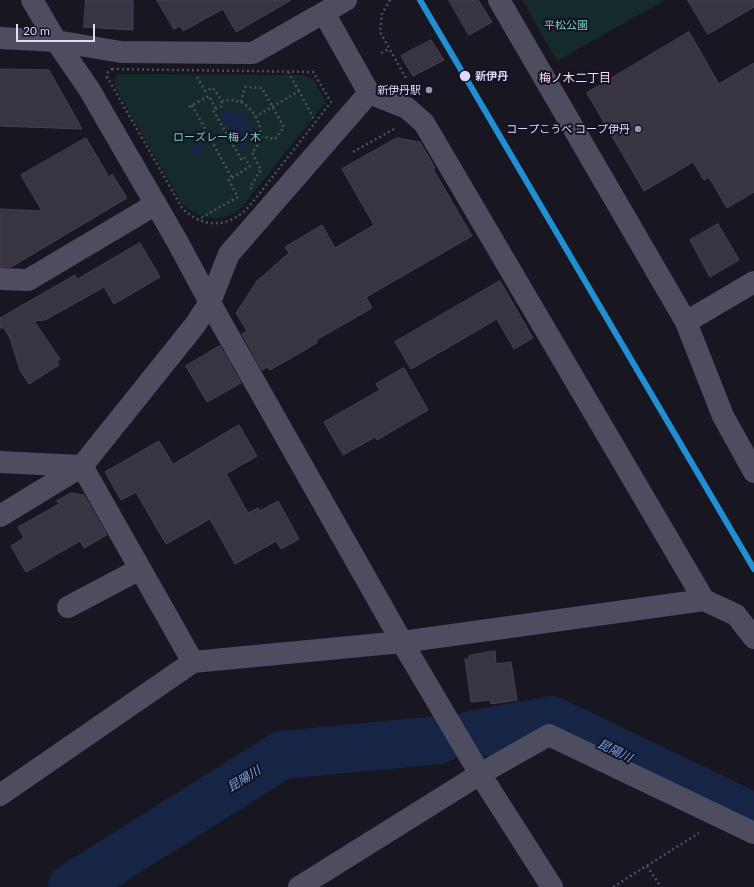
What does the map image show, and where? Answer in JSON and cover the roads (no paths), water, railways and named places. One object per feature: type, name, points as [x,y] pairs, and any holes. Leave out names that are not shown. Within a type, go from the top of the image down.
[{"type":"street","points":[[32,0],[56,41],[89,89],[156,204],[402,642],[480,774],[552,887]]},
{"type":"street","points":[[0,38],[56,41],[122,52],[253,53],[346,0]]},
{"type":"street","points":[[499,0],[686,322],[723,416],[754,472]]},
{"type":"street","points":[[324,13],[369,93],[407,108],[424,123],[704,600],[736,616],[754,638]]},
{"type":"street","points":[[0,516],[82,466],[195,325],[210,302],[229,254],[369,93]]},
{"type":"street","points":[[0,278],[28,280],[156,204]]},
{"type":"street","points":[[686,322],[754,282]]},
{"type":"street","points":[[0,462],[82,466]]},
{"type":"street","points":[[82,466],[193,662]]},
{"type":"street","points":[[68,607],[140,569]]},
{"type":"street","points":[[0,795],[193,662],[402,642],[704,600]]},
{"type":"street","points":[[299,887],[480,774],[549,735],[754,833]]},
{"type":"water","points":[[226,110],[235,111],[242,114],[247,119],[251,132],[245,145],[239,151],[233,132],[234,130],[202,149],[199,156],[193,156],[190,151],[192,147],[196,145],[201,147],[233,128],[231,129],[218,113]]},
{"type":"waterway","name":"昆陽川","points":[[470,735],[551,720],[754,817]]},
{"type":"waterway","name":"昆陽川","points":[[72,887],[282,755],[439,740]]},
{"type":"place","name":"新伊丹","points":[[465,76]]},
{"type":"place","name":"新伊丹駅","points":[[429,90]]},
{"type":"place","name":"コープこうべ コープ伊丹","points":[[638,129]]},
{"type":"district","name":"梅ノ木二丁目","points":[[575,78]]},
{"type":"park label","name":"平松公園","points":[[566,25]]},
{"type":"park label","name":"ローズレー梅ノ木","points":[[217,137]]}]
